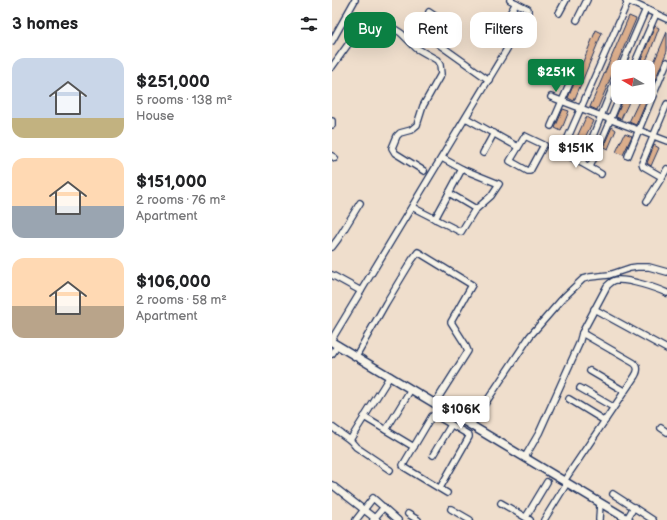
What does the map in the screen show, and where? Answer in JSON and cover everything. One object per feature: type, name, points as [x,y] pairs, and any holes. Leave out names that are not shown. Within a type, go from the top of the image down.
[{"type":"main road","points":[[334,342],[628,519]]},
{"type":"street","points":[[332,42],[355,0]]},
{"type":"street","points":[[510,0],[529,12]]},
{"type":"street","points":[[559,13],[566,0]]},
{"type":"street","points":[[577,20],[587,0]]},
{"type":"street","points":[[601,174],[560,150],[581,107],[627,0],[667,19]]},
{"type":"street","points":[[511,12],[516,3]]},
{"type":"street","points":[[624,60],[646,9]]},
{"type":"street","points":[[636,60],[656,14]]},
{"type":"street","points":[[332,67],[359,30],[369,25],[380,23],[394,28],[416,48],[437,60],[440,65],[441,74],[423,106],[417,125],[411,130],[400,133],[397,136],[392,148],[395,153],[424,170]]},
{"type":"street","points":[[444,48],[489,80]]},
{"type":"street","points":[[332,354],[334,342],[361,291],[509,48]]},
{"type":"street","points":[[628,156],[667,62]]},
{"type":"street","points":[[550,126],[577,67]]},
{"type":"street","points":[[582,163],[611,90]]},
{"type":"street","points":[[551,97],[601,114],[667,141]]},
{"type":"street","points":[[590,167],[617,104]]},
{"type":"street","points":[[662,177],[642,165],[642,163],[667,104]]},
{"type":"street","points":[[466,118],[518,147]]},
{"type":"street","points":[[483,153],[494,133]]},
{"type":"street","points":[[525,136],[544,145],[529,171],[511,163],[510,161],[518,147],[525,136]]},
{"type":"street","points":[[412,207],[460,232],[476,209],[491,196],[499,184],[462,169],[442,158]]},
{"type":"street","points":[[435,219],[462,169]]},
{"type":"street","points":[[647,201],[667,169]]},
{"type":"street","points":[[449,193],[476,209]]},
{"type":"street","points":[[332,247],[360,202]]},
{"type":"street","points":[[356,356],[386,303],[418,252],[472,285],[451,322],[468,351],[435,403]]},
{"type":"street","points":[[471,425],[530,336],[564,297],[583,279],[609,275],[637,267],[649,267],[667,272]]},
{"type":"street","points":[[332,275],[361,291]]},
{"type":"street","points":[[525,458],[539,433],[579,344],[582,333],[607,286],[614,281],[625,281],[654,288],[667,293]]},
{"type":"street","points":[[594,309],[667,349]]},
{"type":"street","points":[[544,520],[604,421],[637,372],[637,365],[582,333]]},
{"type":"street","points":[[590,371],[624,391]]},
{"type":"street","points":[[350,440],[390,376]]},
{"type":"street","points":[[580,388],[613,408]]},
{"type":"street","points":[[386,430],[410,389]]},
{"type":"street","points":[[568,400],[604,421]]},
{"type":"street","points":[[440,488],[469,435],[434,415],[403,465],[447,493]]},
{"type":"street","points":[[364,417],[414,447]]},
{"type":"street","points":[[433,455],[451,425]]},
{"type":"street","points":[[332,427],[350,440],[356,447],[390,470]]},
{"type":"street","points":[[661,428],[667,432]]},
{"type":"street","points":[[501,503],[528,519],[547,482]]},
{"type":"street","points":[[332,485],[375,519],[384,507]]},
{"type":"street","points":[[613,494],[653,520]]},
{"type":"street","points":[[356,520],[373,498],[384,507],[393,519]]},
{"type":"street","points":[[599,520],[600,503]]},
{"type":"street","points":[[628,519],[634,507]]},
{"type":"street","points":[[451,509],[470,520]]},
{"type":"street","points":[[408,514],[418,520]]},
{"type":"building","points":[[629,16],[636,19],[618,60],[611,60],[611,77],[597,110],[590,107]]},
{"type":"building","points":[[655,26],[659,28],[650,52],[646,60],[641,60]]},
{"type":"building","points":[[596,30],[602,33],[574,101],[568,98]]},
{"type":"building","points":[[667,32],[667,51],[655,80],[655,60]]},
{"type":"building","points":[[621,104],[628,104],[621,119],[616,117]]},
{"type":"building","points":[[638,104],[645,104],[636,125],[629,122]]},
{"type":"building","points":[[563,109],[569,111],[561,131],[555,128]]},
{"type":"building","points":[[586,117],[593,121],[584,140],[577,137]]},
{"type":"building","points":[[612,127],[616,130],[608,149],[603,147]]},
{"type":"building","points":[[625,133],[632,136],[623,155],[616,152]]},
{"type":"building","points":[[654,145],[659,148],[651,166],[647,163]]}]
